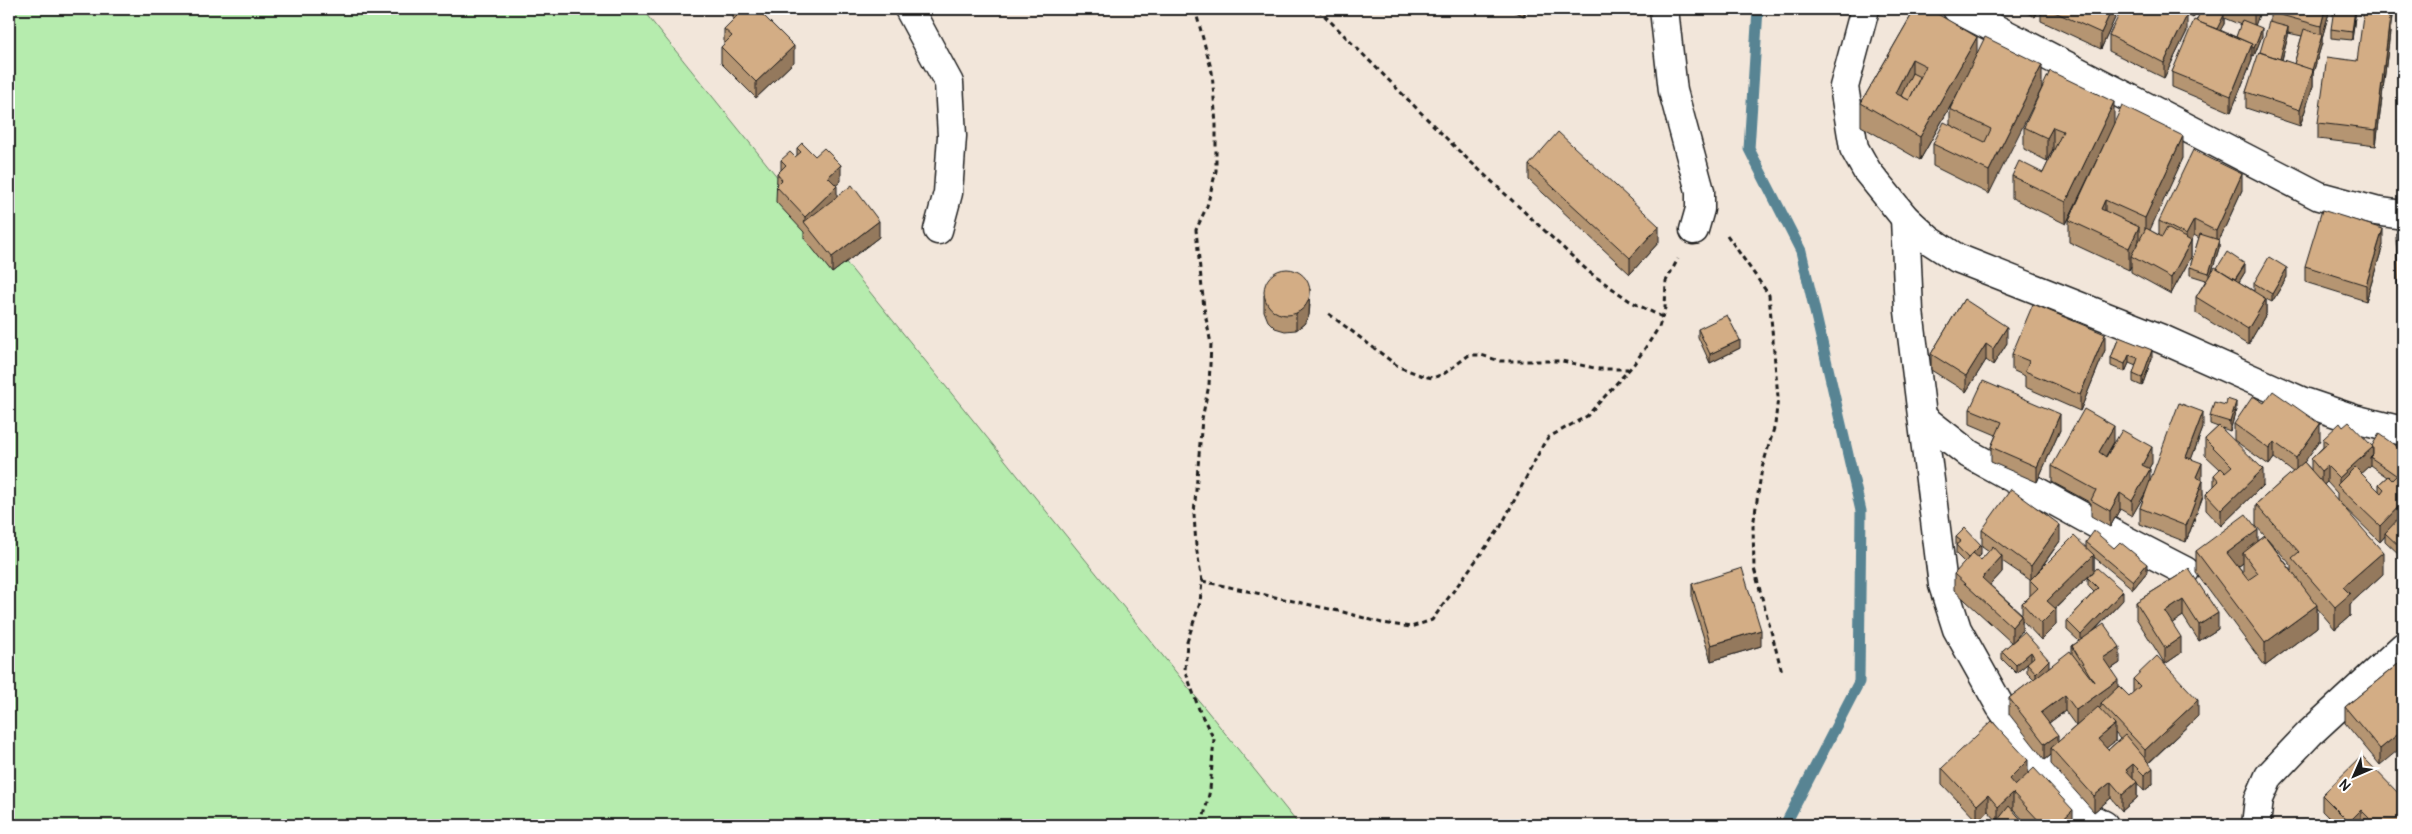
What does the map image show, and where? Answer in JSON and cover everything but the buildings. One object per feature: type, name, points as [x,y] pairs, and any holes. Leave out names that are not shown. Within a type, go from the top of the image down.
[{"type":"street","points":[[909,9],[949,83],[952,136],[948,193],[938,230]]},
{"type":"street","points":[[1664,9],[1673,91],[1697,176],[1700,197],[1700,209],[1694,230]]},
{"type":"street","points":[[1865,9],[1844,88],[1854,148],[1867,171],[1905,218],[1929,240],[1966,262],[2162,339],[2301,401],[2354,419],[2403,431]]},
{"type":"street","points":[[1958,9],[2319,196],[2375,211],[2403,215]]},
{"type":"street","points":[[1905,218],[1910,311],[1942,585],[1957,629],[2000,706],[2045,771],[2088,817],[2104,825]]},
{"type":"street","points":[[1923,418],[1969,454],[2185,571]]},
{"type":"street","points":[[2256,825],[2259,799],[2269,776],[2310,733],[2403,647]]},
{"type":"path","points":[[1195,9],[1212,72],[1216,134],[1216,170],[1207,206],[1196,230],[1204,308],[1211,344],[1209,385],[1202,419],[1194,514],[1196,546],[1202,581],[1200,602],[1187,642],[1185,670],[1200,712],[1214,739],[1210,790],[1202,825]]},
{"type":"path","points":[[1318,9],[1459,152],[1589,272],[1630,301],[1662,317]]},
{"type":"path","points":[[1700,197],[1769,295],[1778,397],[1775,425],[1762,468],[1753,526],[1754,568],[1782,672]]},
{"type":"path","points":[[1202,581],[1343,612],[1382,623],[1411,627],[1432,620],[1500,528],[1549,437],[1587,416],[1648,344],[1662,317],[1666,282],[1694,230]]},
{"type":"path","points":[[1329,314],[1399,366],[1433,378],[1445,373],[1469,355],[1481,355],[1500,361],[1562,361],[1598,368],[1628,369]]},
{"type":"green space","points":[[9,9],[642,9],[1299,825],[9,825]]},
{"type":"waterway","points":[[1758,9],[1749,149],[1801,251],[1861,511],[1859,682],[1785,825]]}]
